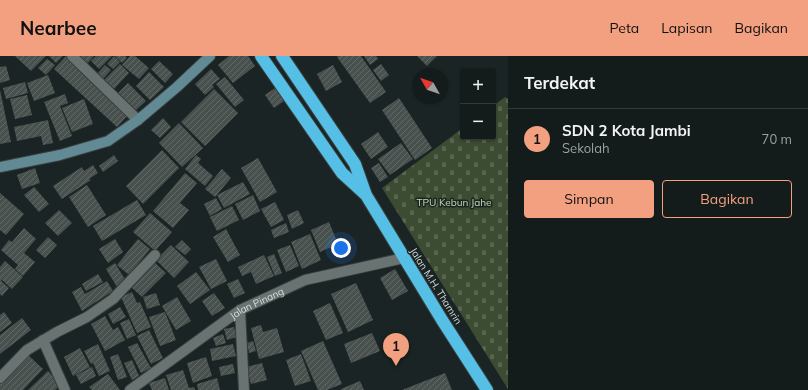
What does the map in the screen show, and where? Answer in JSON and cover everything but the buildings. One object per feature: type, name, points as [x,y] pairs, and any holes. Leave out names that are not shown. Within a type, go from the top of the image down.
[{"type":"highway","name":"Jalan M.H. Thamrin","points":[[261,56],[342,173],[366,195]]},
{"type":"highway","name":"Jalan M.H. Thamrin","points":[[282,56],[355,164],[366,195],[487,390]]},
{"type":"main road","points":[[0,167],[60,155],[108,141],[138,120],[177,87],[210,56]]},
{"type":"street","points":[[72,56],[138,120]]},
{"type":"street","points":[[0,378],[27,350],[86,317],[113,299],[155,255]]},
{"type":"street","name":"Jalan Pinang","points":[[130,390],[240,310],[305,280],[404,258]]},
{"type":"street","points":[[240,310],[244,390]]},
{"type":"street","points":[[43,340],[65,390]]},
{"type":"green space","name":"TPU Kebun Jahe","points":[[505,97],[508,99],[508,389],[382,188],[460,130],[460,140],[496,140],[496,104]]},
{"type":"place","name":"SDN 2 Kota Jambi","points":[[396,366]]}]
